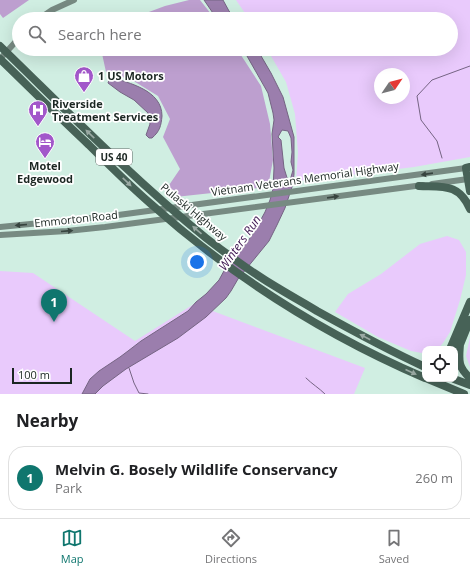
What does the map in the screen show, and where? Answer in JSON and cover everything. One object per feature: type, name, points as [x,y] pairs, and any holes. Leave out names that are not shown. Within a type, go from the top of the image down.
[{"type":"highway","name":"Pulaski Highway","points":[[3,49],[111,154],[157,196],[228,254],[276,288],[293,298],[380,346],[422,365]]},
{"type":"highway","name":"Pulaski Highway","points":[[0,59],[151,204],[223,262],[284,304],[333,333],[422,376]]},
{"type":"highway","points":[[468,168],[470,191]]},
{"type":"highway","points":[[419,186],[444,186],[456,190],[465,199],[470,209]]},
{"type":"highway","points":[[458,348],[470,302]]},
{"type":"highway","points":[[447,346],[467,318]]},
{"type":"highway","points":[[452,346],[467,318]]},
{"type":"highway","points":[[460,344],[460,365],[470,378]]},
{"type":"highway","points":[[380,346],[422,359]]},
{"type":"highway","points":[[458,380],[470,385]]},
{"type":"highway","name":"Pulaski Highway","points":[[442,382],[464,394]]},
{"type":"main road","points":[[49,12],[74,0]]},
{"type":"main road","points":[[0,59],[3,49],[12,43]]},
{"type":"main road","name":"Vietnam Veterans Memorial Highway","points":[[143,212],[468,168]]},
{"type":"main road","name":"Vietnam Veterans Memorial Highway","points":[[153,220],[419,186],[469,178]]},
{"type":"main road","name":"Emmorton Road","points":[[0,227],[61,222],[143,212]]},
{"type":"main road","name":"Emmorton Road","points":[[0,235],[67,231],[153,220]]},
{"type":"shaded area","points":[[0,0],[29,0],[3,18],[0,14]]},
{"type":"shaded area","points":[[189,0],[200,0],[209,12],[149,12]]},
{"type":"shaded area","points":[[204,0],[223,0],[230,12],[212,12]]},
{"type":"shaded area","points":[[236,0],[470,0],[470,157],[414,167],[326,179],[296,181],[298,153],[295,114],[286,82],[271,56],[458,56],[458,12],[244,12]]},
{"type":"shaded area","points":[[103,56],[242,56],[261,86],[270,124],[273,160],[268,187],[175,197],[165,191],[180,169],[163,137],[170,119],[158,96],[132,80],[106,72]]},
{"type":"shaded area","points":[[247,56],[261,56],[271,73],[283,97],[294,137],[293,184],[285,208],[269,241],[238,279],[226,298],[206,317],[178,338],[126,369],[103,386],[95,394],[82,394],[90,379],[99,371],[141,341],[188,311],[219,280],[225,269],[253,234],[265,212],[273,189],[273,113],[268,93]],"holes":[[[282,130],[288,131],[291,138],[291,162],[293,170],[288,181],[284,168],[281,140],[278,137]]]},
{"type":"shaded area","points":[[110,77],[135,85],[151,94],[157,100],[161,107],[162,120],[161,126],[152,138],[149,138],[146,135],[150,124],[148,113],[134,100],[108,83]]},
{"type":"shaded area","points":[[447,236],[459,240],[466,252],[466,275],[450,332],[440,346],[422,346],[422,353],[411,351],[378,337],[335,312],[348,294],[381,274],[420,244]]},
{"type":"shaded area","points":[[0,271],[33,273],[135,341],[194,304],[365,368],[354,394],[0,394]]},
{"type":"shaded area","points":[[470,337],[470,367],[466,356]]},
{"type":"waterway","points":[[442,158],[437,141],[421,120],[417,96],[432,80],[470,66]]},
{"type":"waterway","points":[[129,368],[139,393],[148,394]]},
{"type":"waterway","points":[[306,378],[325,394]]},
{"type":"place","name":"1 US Motors","points":[[84,93]]},
{"type":"place","name":"Riverside Treatment Services","points":[[38,127]]},
{"type":"place","name":"Motel Edgewood","points":[[45,159]]},
{"type":"place","name":"Melvin G. Bosely Wildlife Conservancy","points":[[54,322]]},
{"type":"water label","name":"Winters Run","points":[[240,243]]}]
